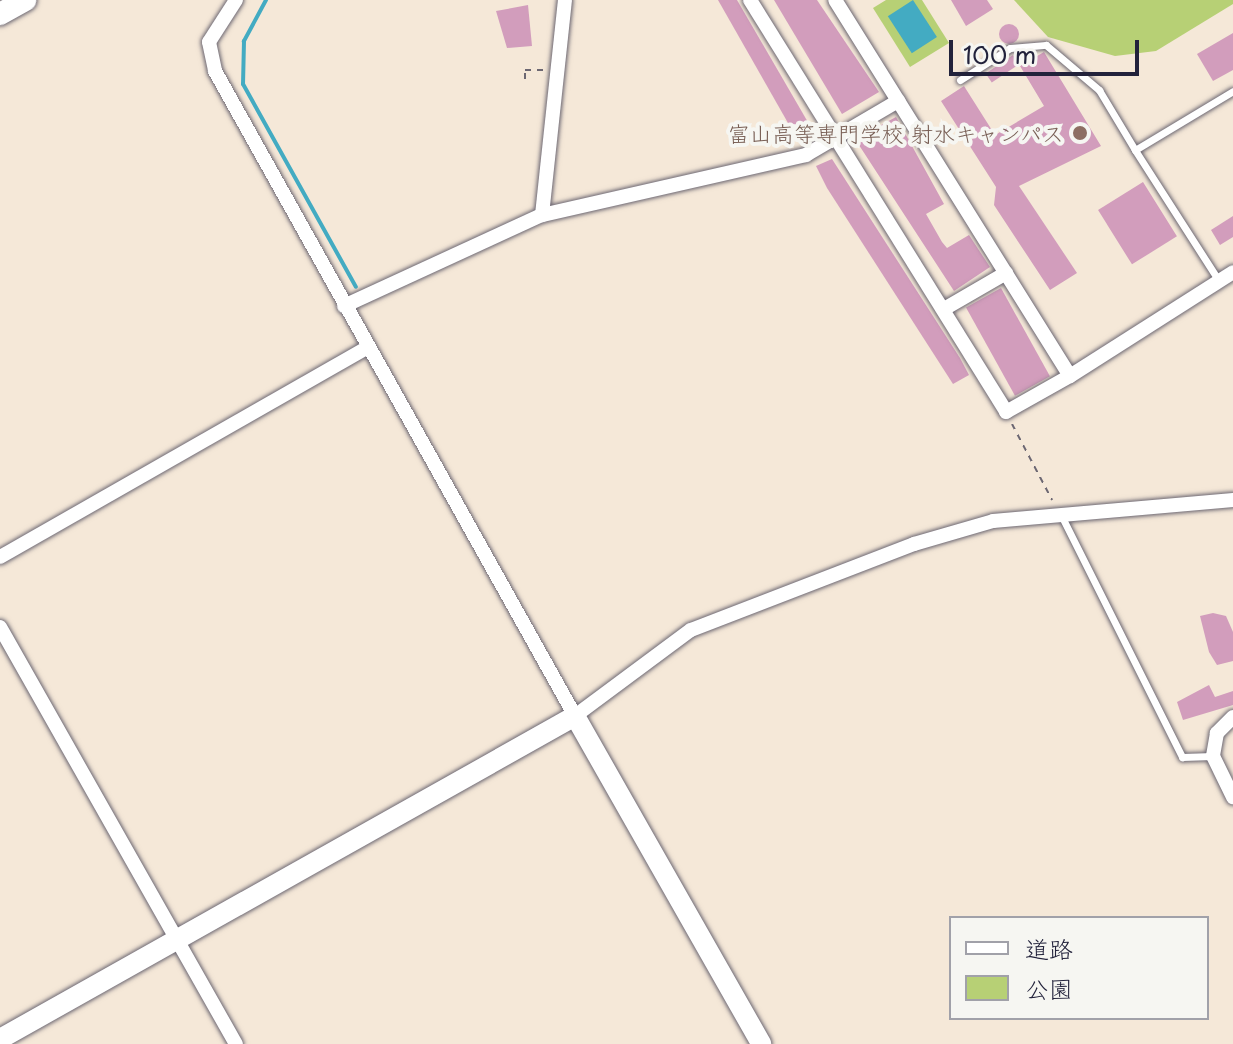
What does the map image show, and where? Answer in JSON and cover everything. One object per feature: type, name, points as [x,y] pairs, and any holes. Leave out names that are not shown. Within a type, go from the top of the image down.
[{"type":"main road","points":[[0,14],[25,0]]},
{"type":"street","points":[[236,0],[209,42],[215,71],[347,304],[368,347],[580,712],[761,1044]]},
{"type":"street","points":[[542,215],[554,70],[565,0]]},
{"type":"street","points":[[750,0],[1006,412],[1070,376],[1233,272]]},
{"type":"street","points":[[835,0],[1070,376]]},
{"type":"street","points":[[347,304],[542,215],[806,155],[898,101]]},
{"type":"street","points":[[944,309],[1006,273]]},
{"type":"street","points":[[0,557],[368,347]]},
{"type":"street","points":[[0,1039],[580,712],[665,645],[723,617],[927,540],[993,521],[1233,500]]},
{"type":"street","points":[[0,627],[236,1044]]},
{"type":"street","points":[[1233,717],[1217,733],[1213,756],[1233,797]]},
{"type":"lane","points":[[960,80],[1010,48],[1046,45],[1099,90],[1219,281]]},
{"type":"lane","points":[[1135,150],[1233,91]]},
{"type":"lane","points":[[1061,515],[1182,757],[1213,756]]},
{"type":"path","points":[[525,79],[525,70],[554,70]]},
{"type":"path","points":[[1006,412],[1061,515]]},
{"type":"green space","points":[[886,0],[922,0],[949,43],[910,67],[873,8]]},
{"type":"green space","points":[[1014,0],[1233,0],[1233,4],[1156,51],[1115,56],[1048,37]]},
{"type":"water","points":[[913,0],[937,37],[912,53],[888,16]]},
{"type":"building","points":[[718,0],[737,0],[809,124],[792,130]]},
{"type":"building","points":[[774,0],[817,0],[879,92],[842,114]]},
{"type":"building","points":[[951,0],[987,0],[993,9],[966,26]]},
{"type":"building","points":[[528,5],[532,46],[507,48],[496,11]]},
{"type":"building","points":[[1005,24],[1013,24],[1019,34],[1013,44],[1005,44],[999,38],[999,30]]},
{"type":"building","points":[[1233,33],[1233,70],[1213,81],[1197,54]]},
{"type":"building","points":[[1044,52],[1101,146],[1019,186],[1077,273],[1050,290],[994,205],[996,187],[941,101],[964,86],[995,135],[1044,106],[1020,66]]},
{"type":"building","points":[[1013,55],[1019,64],[992,83],[986,73]]},
{"type":"building","points":[[896,117],[944,204],[926,214],[942,242],[947,248],[969,235],[990,267],[954,291],[855,139]]},
{"type":"building","points":[[832,159],[969,375],[953,384],[827,188],[816,166]]},
{"type":"building","points":[[1143,182],[1177,236],[1132,264],[1098,210]]},
{"type":"building","points":[[1233,216],[1233,237],[1220,245],[1211,230]]},
{"type":"building","points":[[1001,288],[1050,376],[1015,396],[966,307]]},
{"type":"building","points":[[1213,613],[1226,616],[1233,632],[1233,661],[1217,665],[1209,652],[1200,616]]},
{"type":"building","points":[[1209,685],[1215,697],[1233,691],[1233,705],[1183,720],[1177,702]]},
{"type":"waterway","points":[[266,0],[244,41],[243,84],[356,287]]},
{"type":"place","name":"富山高等専門学校 射水キャンパス","points":[[1080,133]]}]
